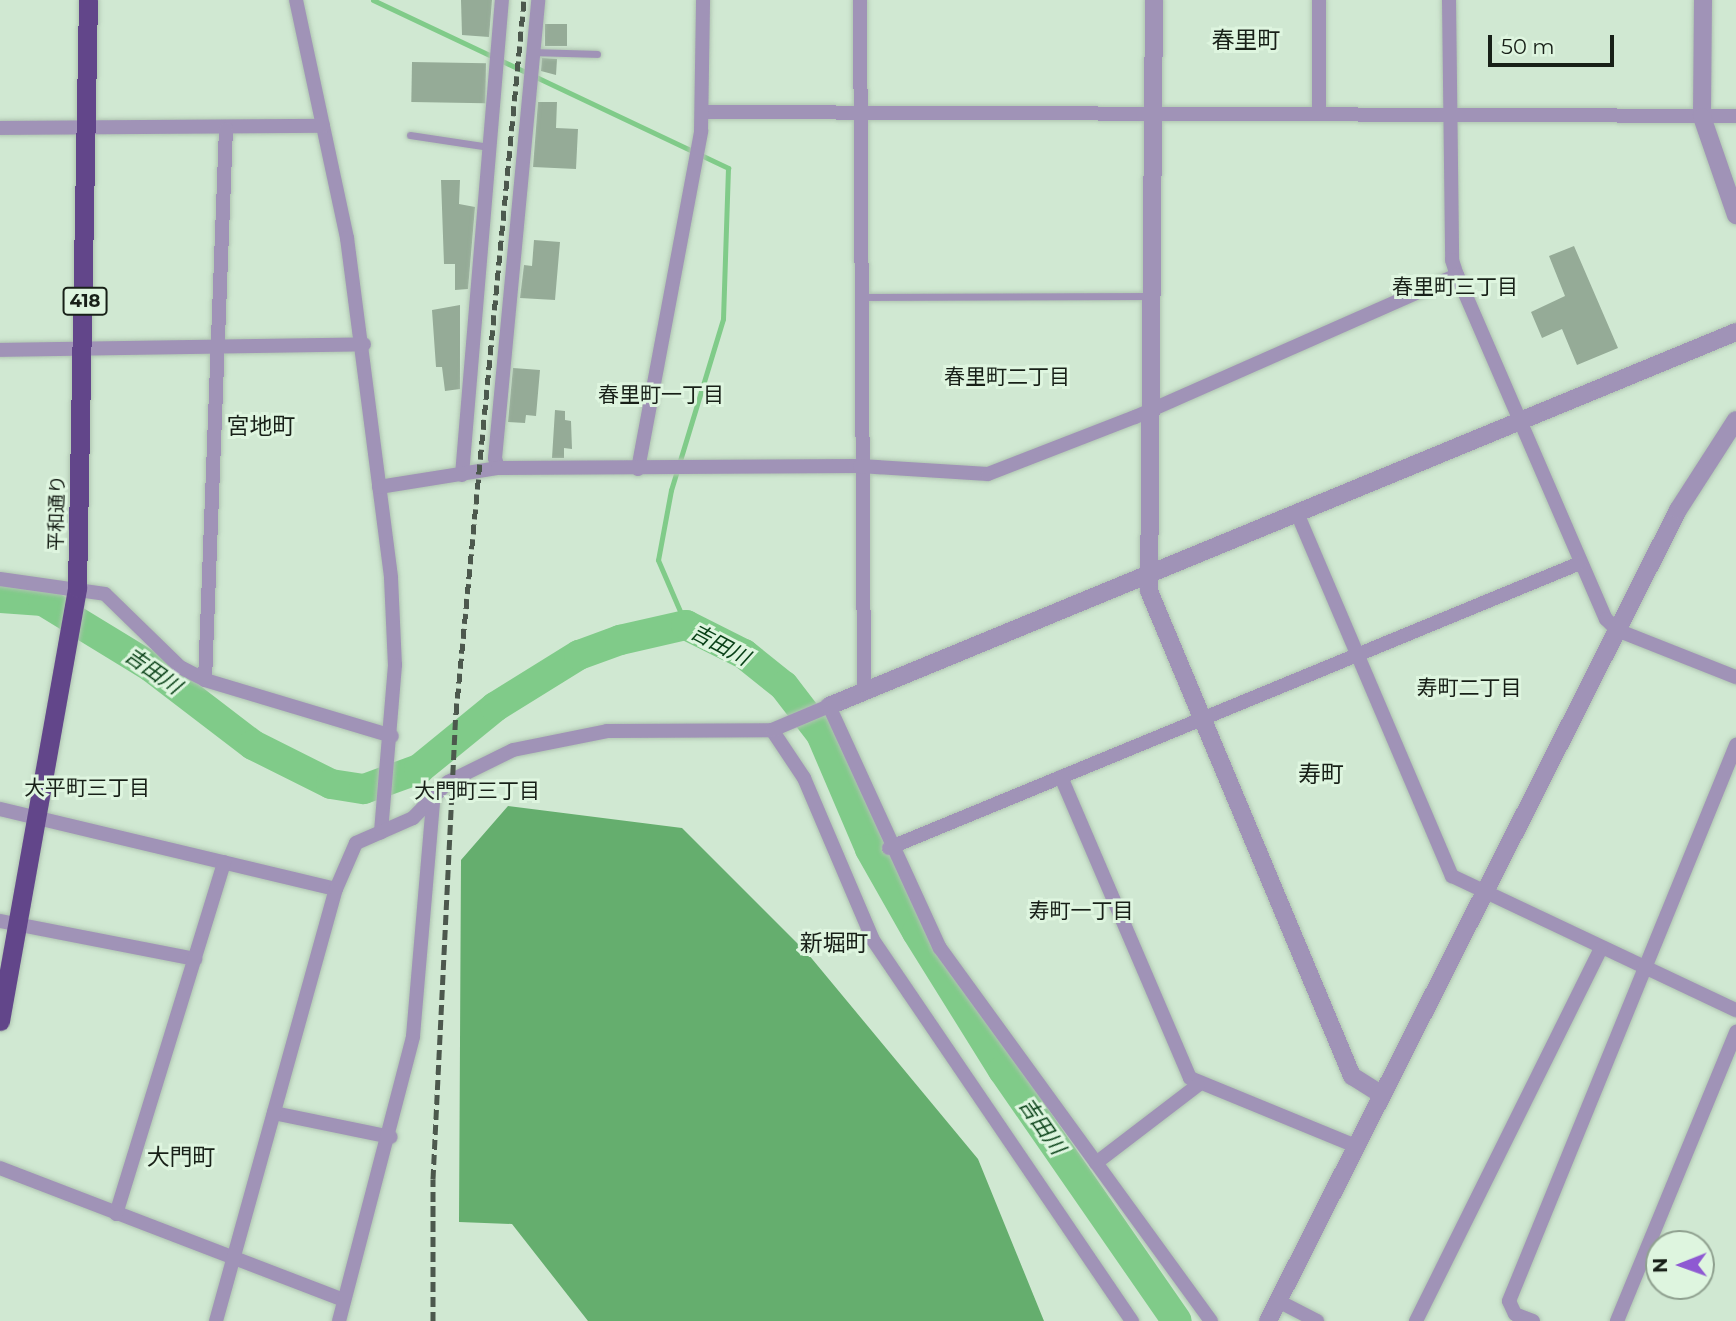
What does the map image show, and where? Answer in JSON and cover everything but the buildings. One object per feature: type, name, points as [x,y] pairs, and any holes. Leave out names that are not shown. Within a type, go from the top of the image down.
[{"type":"highway","name":"平和通り","points":[[0,1021],[9,922],[36,819],[76,595],[85,350],[88,0]]},
{"type":"street","points":[[296,0],[364,344],[391,578],[392,736],[382,778],[380,827]]},
{"type":"street","points":[[462,475],[502,0]]},
{"type":"street","points":[[498,468],[495,458],[538,0]]},
{"type":"street","points":[[638,469],[704,113],[703,0]]},
{"type":"street","points":[[860,0],[860,466],[864,692]]},
{"type":"street","points":[[1154,0],[1154,406],[1149,591],[1352,1076],[1381,1094]]},
{"type":"street","points":[[1319,0],[1319,111]]},
{"type":"street","points":[[1450,0],[1452,260],[1457,275],[1605,619],[1616,630],[1736,677]]},
{"type":"street","points":[[1703,0],[1702,117],[1736,215]]},
{"type":"street","points":[[704,113],[1449,111],[1736,116]]},
{"type":"street","points":[[0,128],[226,129],[323,126]]},
{"type":"street","points":[[205,680],[226,129]]},
{"type":"street","points":[[379,487],[498,468],[860,466],[988,474],[1154,406],[1457,275]]},
{"type":"street","points":[[216,1321],[336,889],[356,843],[380,827],[413,818],[452,780],[541,742],[607,731],[776,728],[1736,332]]},
{"type":"street","points":[[1716,340],[1736,341]]},
{"type":"street","points":[[0,350],[219,349],[364,344]]},
{"type":"street","points":[[1268,1321],[1678,510],[1736,420]]},
{"type":"street","points":[[1297,513],[1360,654],[1452,877],[1483,894],[1736,1010]]},
{"type":"street","points":[[889,848],[1580,563]]},
{"type":"street","points":[[0,579],[76,595],[106,594],[180,667],[205,680],[392,736]]},
{"type":"street","points":[[822,709],[940,948],[1211,1321]]},
{"type":"street","points":[[776,728],[804,778],[873,940],[1132,1321]]},
{"type":"street","points":[[1533,1321],[1515,1314],[1509,1301],[1736,745]]},
{"type":"street","points":[[1061,777],[1181,1060],[1198,1085],[1356,1146]]},
{"type":"street","points":[[340,1321],[342,1299],[391,1137],[413,1036],[433,801]]},
{"type":"street","points":[[0,809],[336,889]]},
{"type":"street","points":[[116,1214],[224,862]]},
{"type":"street","points":[[9,922],[195,959]]},
{"type":"street","points":[[1416,1321],[1601,948]]},
{"type":"street","points":[[1617,1321],[1736,1032]]},
{"type":"street","points":[[1096,1163],[1198,1085]]},
{"type":"street","points":[[274,1113],[391,1137]]},
{"type":"street","points":[[0,1168],[116,1214],[235,1254],[342,1299]]},
{"type":"street","points":[[1278,1301],[1317,1321]]},
{"type":"lane","points":[[533,52],[597,54]]},
{"type":"lane","points":[[410,135],[490,147]]},
{"type":"lane","points":[[860,297],[1154,296]]},
{"type":"green space","points":[[508,806],[682,828],[808,954],[978,1159],[1044,1321],[588,1321],[512,1224],[459,1222],[461,860]]},
{"type":"waterway","points":[[373,0],[728,168],[723,319],[671,490],[658,560],[686,625]]},
{"type":"waterway","name":"吉田川","points":[[0,598],[43,601],[151,667],[253,745],[331,784],[364,789],[419,769],[495,707],[579,655],[620,640],[686,625],[744,654],[784,686],[821,734],[870,849],[917,932],[1003,1070],[1177,1321]]},
{"type":"railway","points":[[433,1321],[433,1179],[456,713],[524,0]]},
{"type":"district","name":"春里町","points":[[1246,40]]},
{"type":"district","name":"春里町三丁目","points":[[1455,287]]},
{"type":"district","name":"春里町二丁目","points":[[1007,377]]},
{"type":"district","name":"春里町一丁目","points":[[661,395]]},
{"type":"district","name":"宮地町","points":[[261,426]]},
{"type":"district","name":"寿町二丁目","points":[[1469,688]]},
{"type":"district","name":"寿町","points":[[1321,774]]},
{"type":"district","name":"大平町三丁目","points":[[87,788]]},
{"type":"district","name":"大門町三丁目","points":[[477,791]]},
{"type":"district","name":"寿町一丁目","points":[[1081,911]]},
{"type":"district","name":"新堀町","points":[[834,943]]},
{"type":"district","name":"大門町","points":[[181,1157]]}]
